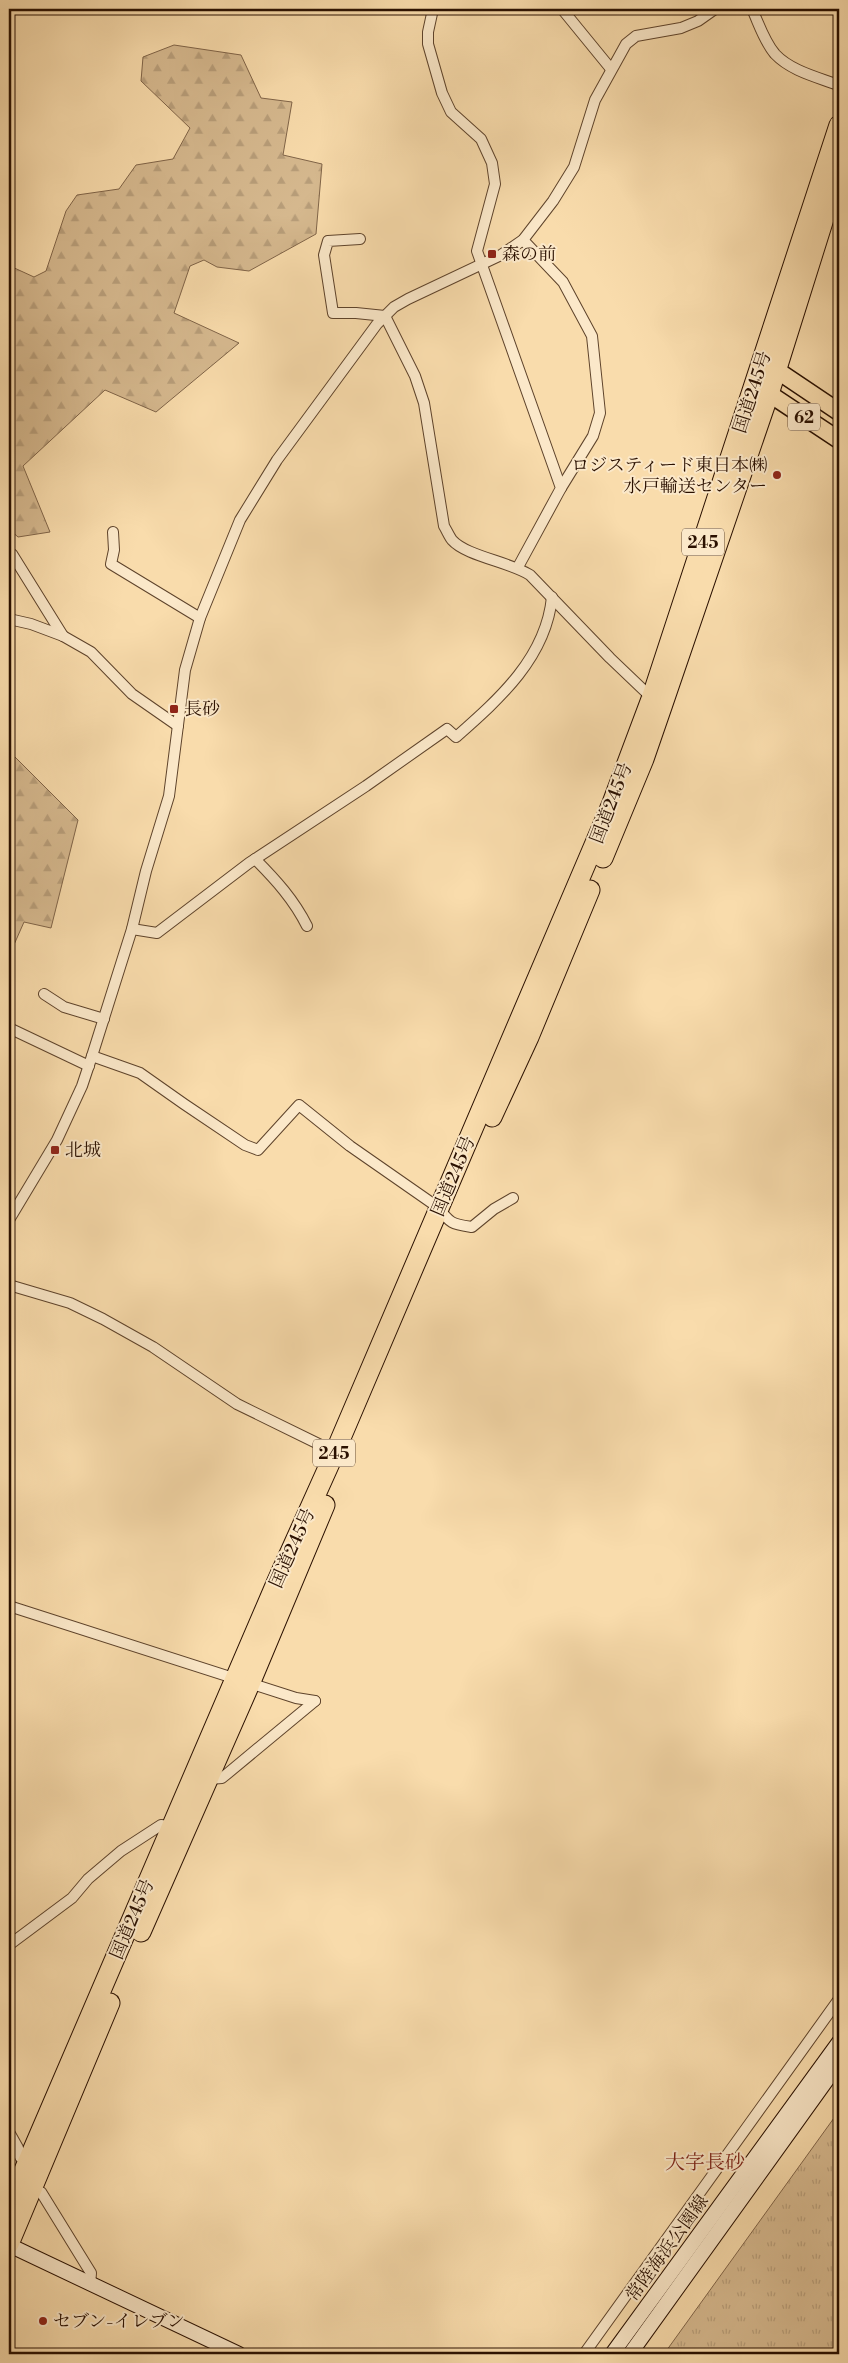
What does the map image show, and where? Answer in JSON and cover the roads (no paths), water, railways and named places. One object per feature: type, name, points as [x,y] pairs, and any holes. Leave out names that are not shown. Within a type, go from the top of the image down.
[{"type":"highway","name":"国道245号","points":[[770,365],[839,125]]},
{"type":"highway","name":"国道245号","points":[[9,2205],[171,1827],[243,1681],[443,1214],[598,837],[657,701],[770,365],[839,171]]},
{"type":"highway","name":"国道245号","points":[[9,2245],[158,1890],[209,1779],[243,1681],[335,1452],[443,1214]]},
{"type":"main road","name":"62","points":[[770,365],[839,412]]},
{"type":"main road","name":"62","points":[[762,389],[839,440]]},
{"type":"main road","name":"常陸海浜公園線","points":[[612,2354],[839,2042]]},
{"type":"main road","name":"常陸海浜公園線","points":[[630,2354],[839,2063]]},
{"type":"main road","points":[[9,2245],[239,2354]]},
{"type":"street","points":[[433,9],[428,32],[428,44],[442,93],[451,112],[481,139],[492,162],[495,184],[478,246],[482,263],[561,488]]},
{"type":"street","points":[[562,9],[611,69]]},
{"type":"street","points":[[9,1220],[57,1140],[90,1061],[132,929],[146,871],[169,796],[185,670],[200,618],[240,520],[255,494],[293,437],[385,316],[408,298],[501,255],[524,240],[553,201],[574,167],[595,100],[626,44],[636,36],[681,28],[715,9]]},
{"type":"street","points":[[752,9],[768,42],[783,61],[792,67],[838,85]]},
{"type":"street","points":[[360,239],[328,241],[324,255],[333,313],[356,312],[385,316]]},
{"type":"street","points":[[518,567],[561,488],[593,436],[600,413],[592,336],[563,282],[524,240]]},
{"type":"street","points":[[385,316],[415,376],[424,403],[444,526],[453,541],[476,554],[518,567],[530,575],[657,701]]},
{"type":"street","points":[[113,532],[114,550],[111,564],[200,618]]},
{"type":"street","points":[[12,554],[64,636]]},
{"type":"street","points":[[132,929],[157,933],[255,859],[366,786],[447,729],[456,737],[509,687],[535,654],[552,598]]},
{"type":"street","points":[[9,619],[31,624],[64,636],[91,652],[132,694],[178,726]]},
{"type":"street","points":[[255,859],[298,907],[307,926]]},
{"type":"street","points":[[44,994],[64,1007],[104,1019]]},
{"type":"street","points":[[9,1028],[90,1061],[140,1073],[184,1104],[258,1150],[299,1105],[454,1224],[472,1227],[494,1209],[513,1198]]},
{"type":"street","points":[[9,1285],[70,1303],[103,1319],[153,1347],[237,1404],[335,1452]]},
{"type":"street","points":[[9,1606],[296,1698],[315,1701],[222,1778],[209,1779]]},
{"type":"street","points":[[9,1945],[72,1898],[88,1879],[121,1851],[161,1825],[171,1827]]},
{"type":"street","points":[[584,2354],[839,1998]]},
{"type":"street","points":[[9,2132],[18,2148],[20,2157]]},
{"type":"street","points":[[41,2192],[91,2273],[90,2285]]},
{"type":"place","name":"森の前","points":[[492,254]]},
{"type":"place","name":"ロジスティード東日本㈱ 水戸輸送センター","points":[[777,475]]},
{"type":"place","name":"長砂","points":[[174,709]]},
{"type":"place","name":"北城","points":[[55,1150]]},
{"type":"place","name":"セブン-イレブン","points":[[43,2321]]},
{"type":"district","name":"大字長砂","points":[[705,2162]]}]
